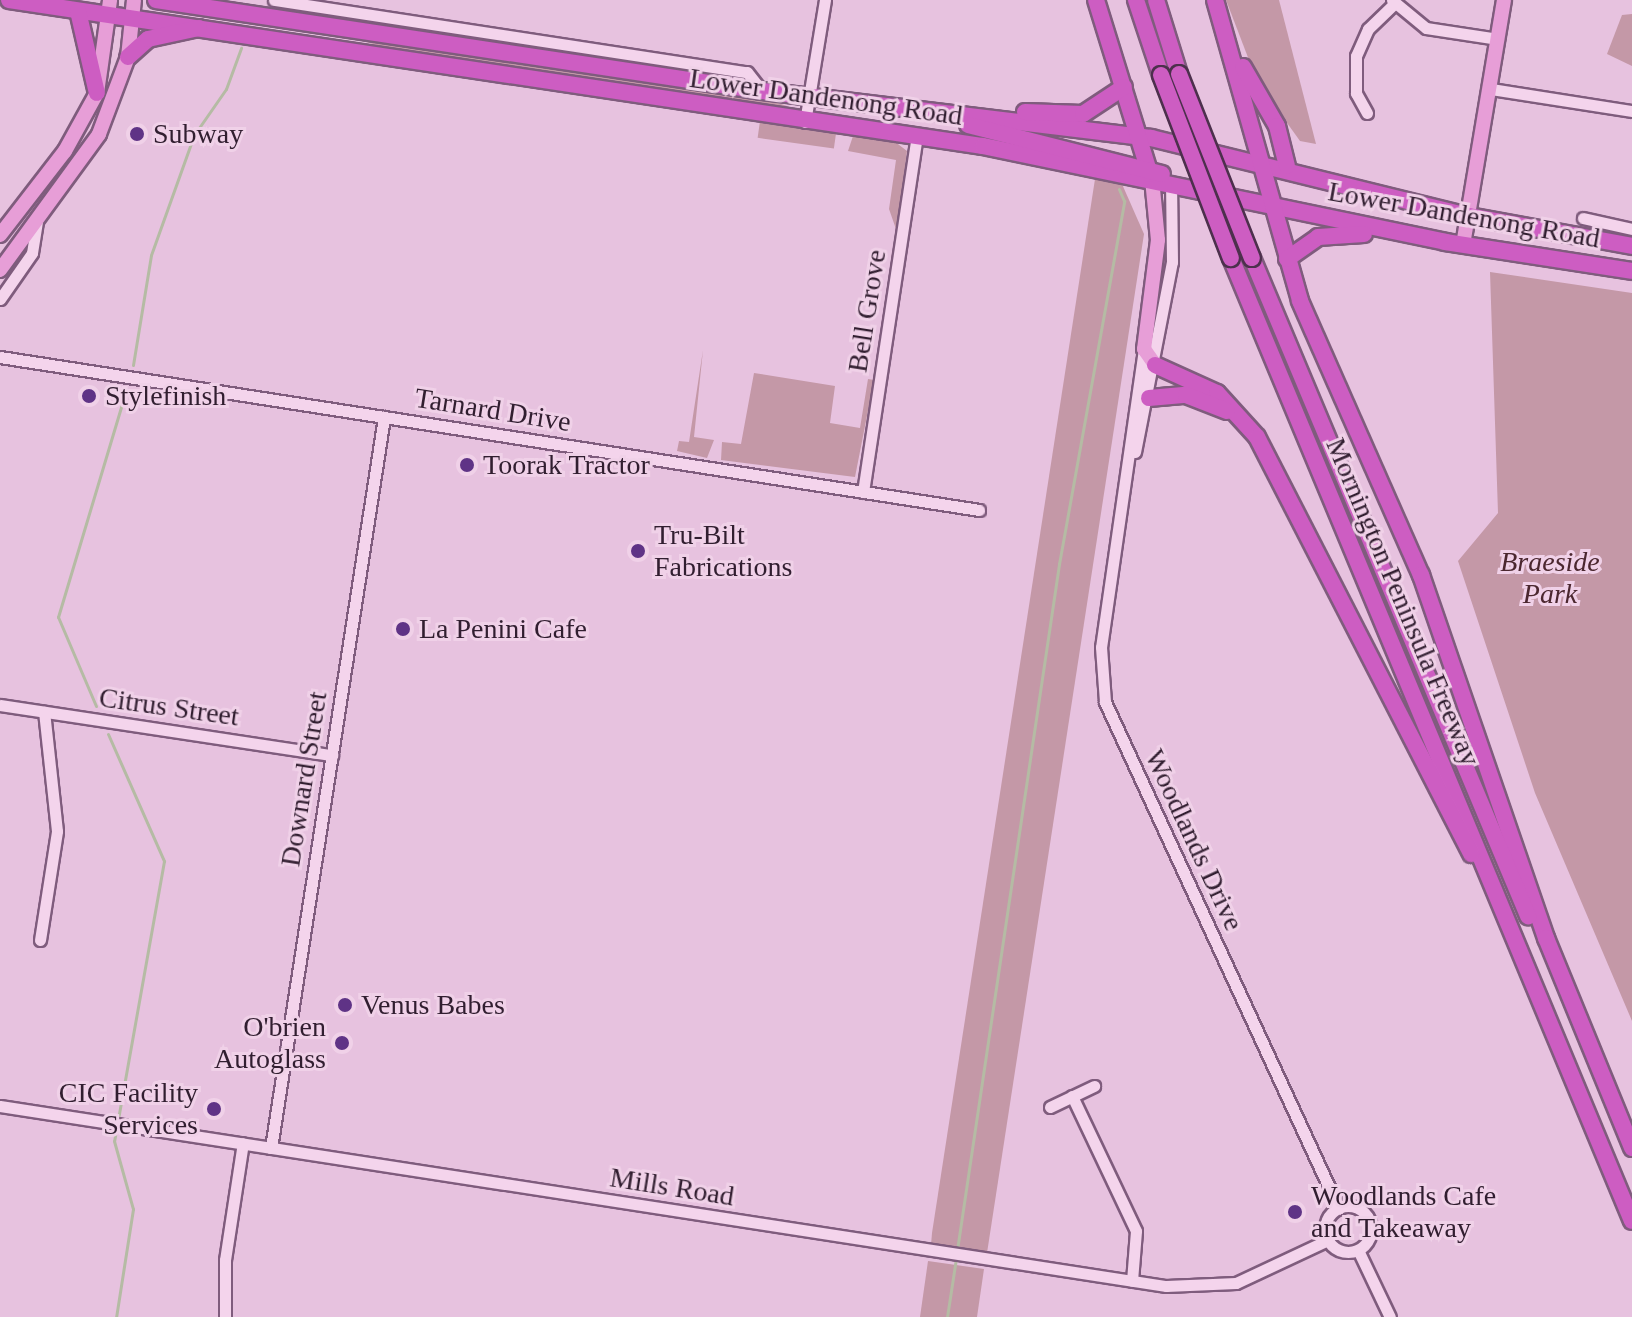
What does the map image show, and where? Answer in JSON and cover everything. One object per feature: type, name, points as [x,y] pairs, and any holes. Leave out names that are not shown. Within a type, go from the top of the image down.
[{"type":"highway","name":"Lower Dandenong Road","points":[[9,0],[78,11],[134,7],[217,26],[805,122],[917,136],[1150,174]]},
{"type":"highway","name":"Lower Dandenong Road","points":[[164,0],[210,3],[762,91],[1140,137],[1287,166],[1469,216],[1632,246]]},
{"type":"highway","points":[[1096,0],[1150,174]]},
{"type":"highway","name":"Mornington Peninsula Freeway","points":[[1136,0],[1161,75],[1231,258],[1632,1221]]},
{"type":"highway","name":"Mornington Peninsula Freeway","points":[[1156,0],[1179,74],[1252,258],[1632,1156]]},
{"type":"highway","points":[[1215,0],[1287,259],[1421,575],[1546,938],[1632,1148]]},
{"type":"highway","points":[[78,11],[97,93]]},
{"type":"highway","points":[[1221,18],[1277,126],[1287,166]]},
{"type":"highway","points":[[128,57],[148,39],[217,26]]},
{"type":"highway","points":[[952,116],[1083,114],[1124,87]]},
{"type":"highway","points":[[925,113],[1150,174],[1171,184]]},
{"type":"highway","name":"Lower Dandenong Road","points":[[1171,184],[1445,242],[1632,271]]},
{"type":"highway","points":[[1287,259],[1334,233],[1445,242]]},
{"type":"highway","points":[[1155,365],[1217,393],[1245,422],[1525,958]]},
{"type":"highway","points":[[1149,398],[1192,396],[1245,422]]},
{"type":"main road","points":[[1463,245],[1504,0]]},
{"type":"main road","points":[[0,235],[65,151],[97,93],[110,7]]},
{"type":"main road","points":[[0,270],[99,134],[128,57],[134,7]]},
{"type":"main road","name":"Woodlands Drive","points":[[1144,349],[1158,240],[1150,174]]},
{"type":"main road","points":[[1144,349],[1155,365]]},
{"type":"street","name":"Lower Dandenong Road","points":[[274,0],[747,72],[762,91]]},
{"type":"street","points":[[805,122],[825,0]]},
{"type":"street","points":[[1367,113],[1356,93],[1356,56],[1368,29],[1393,2],[1426,28],[1498,39]]},
{"type":"street","points":[[1491,89],[1632,111]]},
{"type":"street","name":"Bell Grove","points":[[863,492],[917,136]]},
{"type":"street","name":"Woodlands Drive","points":[[1129,472],[1149,398],[1173,257],[1171,184]]},
{"type":"street","name":"Lower Dandenong Road","points":[[1583,218],[1632,229]]},
{"type":"street","points":[[0,299],[32,253],[37,222]]},
{"type":"street","name":"Lower Dandenong Road","points":[[1570,236],[1607,225]]},
{"type":"street","name":"Woodlands Drive","points":[[1144,349],[1129,472],[1101,647],[1105,702],[1339,1209]]},
{"type":"street","name":"Tarnard Drive","points":[[0,357],[979,510]]},
{"type":"street","name":"Downard Street","points":[[271,1148],[384,417]]},
{"type":"street","name":"Citrus Street","points":[[0,705],[332,755]]},
{"type":"street","points":[[40,940],[57,831],[44,712]]},
{"type":"street","points":[[1050,1107],[1094,1086]]},
{"type":"street","points":[[1072,1096],[1136,1231],[1132,1281]]},
{"type":"street","name":"Mills Road","points":[[0,1106],[925,1251],[1200,1289],[1236,1283],[1328,1240]]},
{"type":"street","points":[[225,1317],[225,1260],[243,1143]]},
{"type":"street","points":[[1339,1209],[1359,1209],[1369,1219],[1368,1240],[1358,1250],[1345,1252],[1328,1240],[1327,1220],[1339,1209]]},
{"type":"street","points":[[1358,1250],[1390,1317]]},
{"type":"green space","points":[[1226,0],[1279,0],[1316,144],[1300,141],[1257,81]]},
{"type":"green space","points":[[1632,14],[1632,66],[1607,54],[1622,15]]},
{"type":"green space","points":[[331,32],[763,98],[790,107],[415,56]]},
{"type":"green space","points":[[760,121],[836,132],[834,149],[758,138]]},
{"type":"green space","points":[[853,136],[894,141],[907,151],[897,232],[889,209],[896,160],[848,151]]},
{"type":"green space","points":[[1095,179],[1122,184],[1144,234],[987,1253],[931,1245],[932,1233]]},
{"type":"green space","name":"Braeside Park","points":[[1490,272],[1632,293],[1632,1021],[1535,793],[1458,561],[1498,513]]},
{"type":"green space","points":[[703,350],[694,437],[714,440],[707,458],[677,451],[679,441],[689,442]]},
{"type":"green space","points":[[754,373],[835,386],[830,423],[860,428],[868,379],[874,380],[855,477],[721,460],[722,442],[741,444]]},
{"type":"green space","points":[[928,1261],[984,1269],[977,1317],[920,1317]]},
{"type":"waterway","points":[[133,365],[151,255],[194,135],[226,89],[241,48]]},
{"type":"waterway","points":[[957,1250],[1059,564],[1124,201],[1119,189]]},
{"type":"waterway","points":[[96,706],[58,617],[126,391]]},
{"type":"waterway","points":[[108,734],[164,861],[114,1141],[133,1209],[116,1317]]},
{"type":"waterway","points":[[947,1317],[956,1258]]},
{"type":"place","name":"Subway","points":[[137,134]]},
{"type":"place","name":"Stylefinish","points":[[89,396]]},
{"type":"place","name":"Toorak Tractor","points":[[467,465]]},
{"type":"place","name":"Tru-Bilt Fabrications","points":[[638,551]]},
{"type":"place","name":"La Penini Cafe","points":[[403,629]]},
{"type":"place","name":"Venus Babes","points":[[345,1005]]},
{"type":"place","name":"O'brien Autoglass","points":[[342,1043]]},
{"type":"place","name":"CIC Facility Services","points":[[214,1109]]},
{"type":"place","name":"Woodlands Cafe and Takeaway","points":[[1295,1212]]}]
